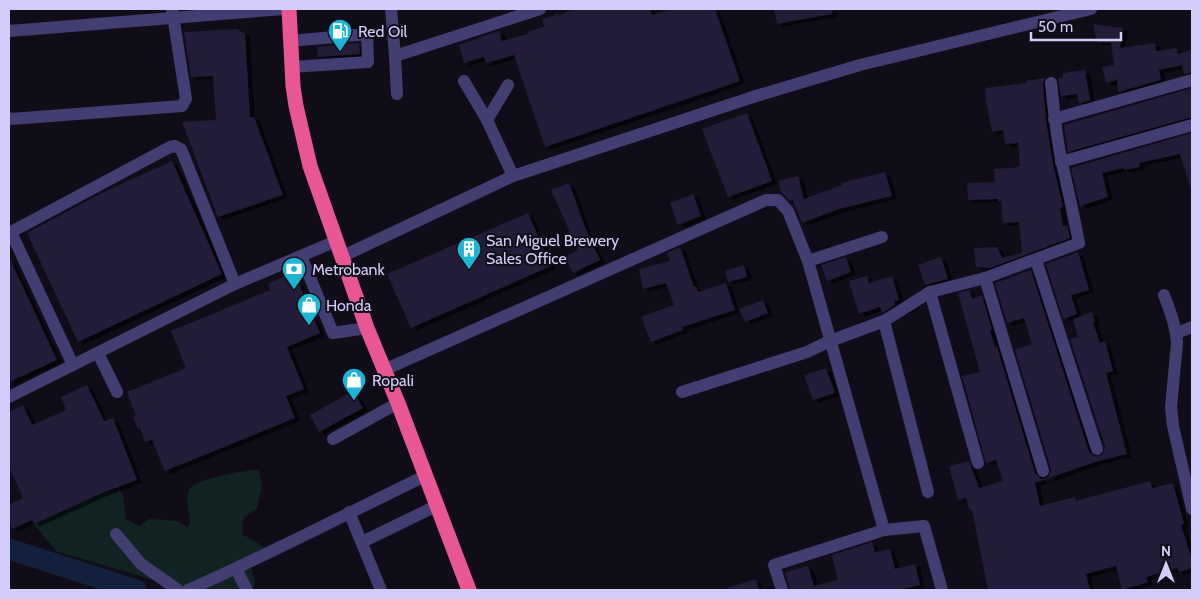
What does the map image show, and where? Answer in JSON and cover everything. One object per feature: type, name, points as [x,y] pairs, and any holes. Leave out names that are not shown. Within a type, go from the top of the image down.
[{"type":"highway","points":[[289,9],[291,66],[296,106],[306,150],[341,257],[367,328],[398,403],[469,590]]},
{"type":"street","points":[[9,31],[173,13],[283,9]]},
{"type":"street","points":[[391,9],[397,94]]},
{"type":"street","points":[[395,56],[540,9]]},
{"type":"street","points":[[341,257],[513,176],[756,96],[860,65],[1091,9]]},
{"type":"street","points":[[9,118],[182,106],[186,99],[173,13]]},
{"type":"street","points":[[290,41],[367,34],[368,62],[291,66]]},
{"type":"street","points":[[1054,119],[1192,80]]},
{"type":"street","points":[[464,81],[487,120],[513,176]]},
{"type":"street","points":[[682,392],[807,352],[830,341],[884,321],[930,292],[985,278],[1078,243],[1074,210],[1054,119],[1051,83]]},
{"type":"street","points":[[487,120],[508,85]]},
{"type":"street","points":[[1062,162],[1192,125]]},
{"type":"street","points":[[73,365],[11,232],[170,147],[175,146],[181,149],[235,284]]},
{"type":"street","points":[[384,370],[766,200],[778,200],[788,210],[808,261],[884,530]]},
{"type":"street","points":[[808,261],[882,237]]},
{"type":"street","points":[[9,397],[235,284],[336,241]]},
{"type":"street","points":[[301,256],[333,333],[367,328]]},
{"type":"street","points":[[1036,260],[1097,449]]},
{"type":"street","points":[[985,278],[1043,471]]},
{"type":"street","points":[[930,292],[978,464]]},
{"type":"street","points":[[1164,295],[1173,317],[1178,343],[1171,407],[1173,426],[1192,509]]},
{"type":"street","points":[[884,321],[928,492]]},
{"type":"street","points":[[1177,333],[1192,327]]},
{"type":"street","points":[[98,353],[117,392]]},
{"type":"street","points":[[333,439],[398,403]]},
{"type":"street","points":[[188,590],[236,569],[425,476]]},
{"type":"street","points":[[362,542],[436,506]]},
{"type":"street","points":[[349,512],[381,590]]},
{"type":"street","points":[[782,590],[774,565],[884,530],[924,526],[942,590]]},
{"type":"street","points":[[116,534],[141,564],[178,590]]},
{"type":"street","points":[[236,569],[247,590]]},
{"type":"shaded area","points":[[259,469],[262,486],[257,509],[244,517],[242,534],[271,551],[250,561],[255,586],[244,590],[171,590],[157,581],[56,551],[34,524],[102,493],[120,489],[123,496],[126,519],[139,526],[149,519],[177,521],[187,527],[190,524],[188,493],[193,485],[210,478]]},
{"type":"building","points":[[573,9],[650,9],[652,15],[671,9],[715,9],[740,81],[545,147],[514,55],[486,63],[484,57],[464,63],[459,45],[499,31],[502,41],[528,34],[527,32],[544,27],[542,19],[559,14],[559,16]]},
{"type":"building","points":[[774,9],[832,9],[832,14],[777,24]]},
{"type":"building","points":[[1093,24],[1123,28],[1120,48],[1155,43],[1156,51],[1177,48],[1178,54],[1192,49],[1192,72],[1184,74],[1182,65],[1159,70],[1161,80],[1118,92],[1117,80],[1106,83],[1102,67],[1114,65],[1111,43],[1097,42]]},
{"type":"building","points":[[237,29],[245,34],[250,117],[254,117],[283,195],[218,217],[182,122],[216,120],[213,76],[191,77],[184,32]]},
{"type":"building","points":[[359,43],[360,54],[318,57],[317,47]]},
{"type":"building","points":[[1085,70],[1090,100],[1079,104],[1077,94],[1061,96],[1058,78],[1063,78],[1063,73]]},
{"type":"building","points":[[1045,78],[1043,84],[1046,121],[1063,207],[1060,208],[1063,226],[1067,225],[1070,238],[990,268],[976,267],[974,248],[997,247],[1002,258],[1022,253],[1019,222],[1003,223],[1001,201],[998,201],[998,199],[968,200],[967,183],[995,182],[994,169],[1020,167],[1018,143],[1005,144],[1003,130],[992,132],[985,88],[1026,83],[1026,81]]},
{"type":"building","points":[[1192,88],[1192,117],[1068,152],[1064,125]]},
{"type":"building","points":[[747,113],[772,181],[728,197],[702,129]]},
{"type":"building","points":[[1192,133],[1192,187],[1190,187],[1180,154],[1139,163],[1140,167],[1124,170],[1123,168],[1102,173],[1108,197],[1080,206],[1071,168]]},
{"type":"building","points":[[172,161],[222,274],[78,342],[27,233],[100,194]]},
{"type":"building","points":[[885,172],[892,196],[839,209],[802,223],[793,200],[790,201],[781,192],[778,181],[798,176],[804,199],[842,185],[841,183]]},
{"type":"building","points":[[569,183],[586,230],[600,260],[573,273],[565,257],[578,250],[551,190]]},
{"type":"building","points":[[693,194],[701,216],[678,225],[670,203]]},
{"type":"building","name":"San Miguel Brewery Sales Office","points":[[528,213],[551,266],[411,328],[387,274]]},
{"type":"building","points":[[680,247],[694,287],[696,286],[698,292],[726,283],[735,310],[682,327],[683,330],[651,342],[641,317],[674,305],[666,283],[643,289],[639,269],[670,261],[667,253]]},
{"type":"building","points":[[1078,252],[1089,290],[1071,295],[1077,314],[1063,319],[1046,264]]},
{"type":"building","points":[[9,257],[57,360],[9,382]]},
{"type":"building","points":[[846,257],[851,272],[827,281],[821,265]]},
{"type":"building","points":[[941,257],[948,279],[925,285],[918,265]]},
{"type":"building","points":[[744,265],[747,277],[728,282],[725,271]]},
{"type":"building","points":[[1031,270],[1089,452],[1096,457],[1103,454],[1105,446],[1070,339],[1078,337],[1073,319],[1092,312],[1095,322],[1093,323],[1100,343],[1105,341],[1113,371],[1106,373],[1127,454],[1095,462],[1035,483],[1040,506],[1075,497],[1076,501],[1150,481],[1152,488],[1173,483],[1184,524],[1181,525],[1192,560],[1192,568],[1179,572],[1177,568],[1146,577],[1148,582],[1122,590],[1116,566],[1086,574],[1090,590],[988,590],[972,510],[970,511],[966,498],[958,500],[949,466],[969,461],[979,488],[1003,481],[996,460],[986,463],[962,376],[980,372],[958,293],[969,290],[972,299],[982,295],[995,347],[997,347],[1035,473],[1041,479],[1046,479],[1051,473],[1051,469],[1015,350],[1032,344],[1024,318],[1007,323],[995,283]]},
{"type":"building","points":[[294,273],[320,333],[287,347],[304,389],[286,396],[295,418],[165,471],[152,440],[145,442],[140,428],[138,429],[133,417],[136,416],[127,392],[186,368],[171,331],[270,290],[268,283]]},
{"type":"building","points":[[867,276],[869,283],[892,276],[899,300],[894,301],[895,305],[882,313],[880,307],[859,314],[849,281]]},
{"type":"building","points":[[763,300],[768,313],[745,322],[739,309]]},
{"type":"building","points":[[826,368],[835,393],[813,400],[804,375]]},
{"type":"building","points":[[87,385],[104,421],[113,418],[137,480],[102,493],[34,524],[32,520],[12,529],[9,521],[9,505],[23,498],[9,467],[9,412],[23,405],[32,425],[66,410],[61,397]]},
{"type":"building","points":[[353,391],[363,408],[319,432],[310,415]]},
{"type":"building","points":[[872,542],[875,552],[890,549],[895,569],[915,564],[920,585],[898,590],[790,590],[785,572],[808,566],[814,586],[838,580],[832,555]]},
{"type":"building","points":[[756,579],[759,590],[727,590],[727,588]]},
{"type":"waterway","points":[[9,549],[136,590]]},
{"type":"place","name":"Red Oil","points":[[340,52]]},
{"type":"place","name":"San Miguel Brewery Sales Office","points":[[469,270]]},
{"type":"place","name":"Metrobank","points":[[294,290]]},
{"type":"place","name":"Honda","points":[[309,326]]},
{"type":"place","name":"Ropali","points":[[354,401]]}]
